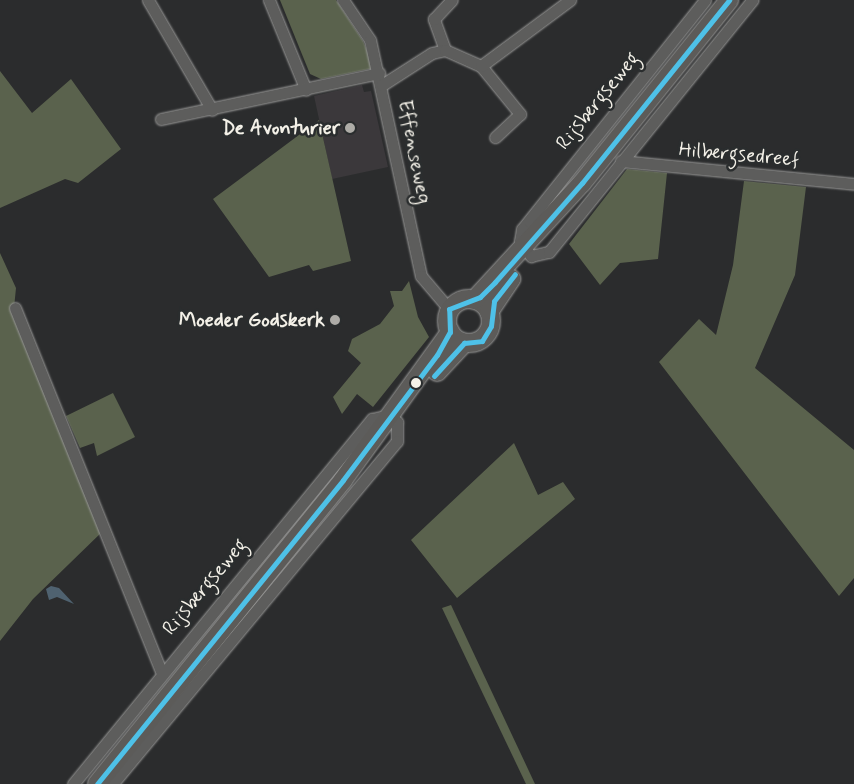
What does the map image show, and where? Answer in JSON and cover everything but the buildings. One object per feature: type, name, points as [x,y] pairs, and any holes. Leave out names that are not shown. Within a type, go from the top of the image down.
[{"type":"main road","name":"Rijsbergseweg","points":[[489,312],[527,252],[729,0]]},
{"type":"main road","name":"Rijsbergseweg","points":[[474,300],[527,252]]},
{"type":"main road","points":[[465,299],[474,300],[489,312],[491,326],[482,341],[457,338],[449,309],[465,299]]},
{"type":"main road","name":"Rijsbergseweg","points":[[97,784],[343,480],[386,419],[457,338]]},
{"type":"street","points":[[148,0],[212,110]]},
{"type":"street","points":[[269,0],[306,90]]},
{"type":"street","name":"Effenseweg","points":[[343,0],[370,40],[382,85],[421,276],[449,309]]},
{"type":"street","points":[[445,50],[434,18],[452,0]]},
{"type":"street","points":[[480,66],[570,0]]},
{"type":"street","name":"Rijsbergseweg","points":[[527,252],[522,229],[706,0]]},
{"type":"street","points":[[527,252],[550,252],[621,161],[752,0]]},
{"type":"street","points":[[382,85],[432,53],[445,50],[480,66],[520,114],[495,137]]},
{"type":"street","points":[[162,120],[306,90],[379,72]]},
{"type":"street","name":"Hilbergsedreef","points":[[621,161],[854,184]]},
{"type":"street","points":[[15,308],[161,672]]},
{"type":"street","points":[[112,784],[397,441],[386,419]]},
{"type":"street","name":"Rijsbergseweg","points":[[73,784],[161,672],[386,419]]},
{"type":"shaded area","name":"De Avonturier","points":[[362,85],[364,92],[371,91],[388,167],[332,179],[314,96]]},
{"type":"green space","points":[[280,0],[336,0],[363,41],[374,68],[321,79],[310,74]]},
{"type":"green space","points":[[0,71],[32,113],[71,79],[121,149],[78,183],[65,179],[0,208]]},
{"type":"green space","points":[[319,120],[351,261],[313,271],[309,265],[269,277],[213,199]]},
{"type":"green space","points":[[627,169],[667,173],[658,259],[620,263],[600,285],[569,244]]},
{"type":"green space","points":[[744,181],[806,187],[795,275],[755,368],[854,450],[854,578],[839,596],[659,362],[699,319],[716,335],[733,265]]},
{"type":"green space","points":[[0,253],[16,288],[14,308],[104,530],[33,599],[0,641]]},
{"type":"green space","points":[[409,281],[418,317],[429,337],[373,407],[357,394],[342,414],[333,397],[361,363],[348,351],[352,339],[380,324],[394,306],[390,291],[402,291]]},
{"type":"green space","points":[[113,393],[135,437],[97,456],[94,443],[80,448],[66,416]]},
{"type":"green space","points":[[514,443],[538,495],[563,482],[575,499],[457,598],[411,540]]},
{"type":"green space","points":[[451,605],[535,784],[526,784],[442,608]]},
{"type":"water","points":[[51,586],[59,588],[74,604],[57,597],[49,600],[46,589]]},
{"type":"transit line","points":[[97,784],[343,480],[437,355],[450,332],[449,309],[480,297],[495,282],[582,183],[729,0]]},
{"type":"transit line","points":[[434,376],[464,343],[482,341],[491,326],[494,301],[515,274]]},
{"type":"place","name":"De Avonturier","points":[[350,128]]},
{"type":"place","name":"Moeder Godskerk","points":[[335,320]]}]
